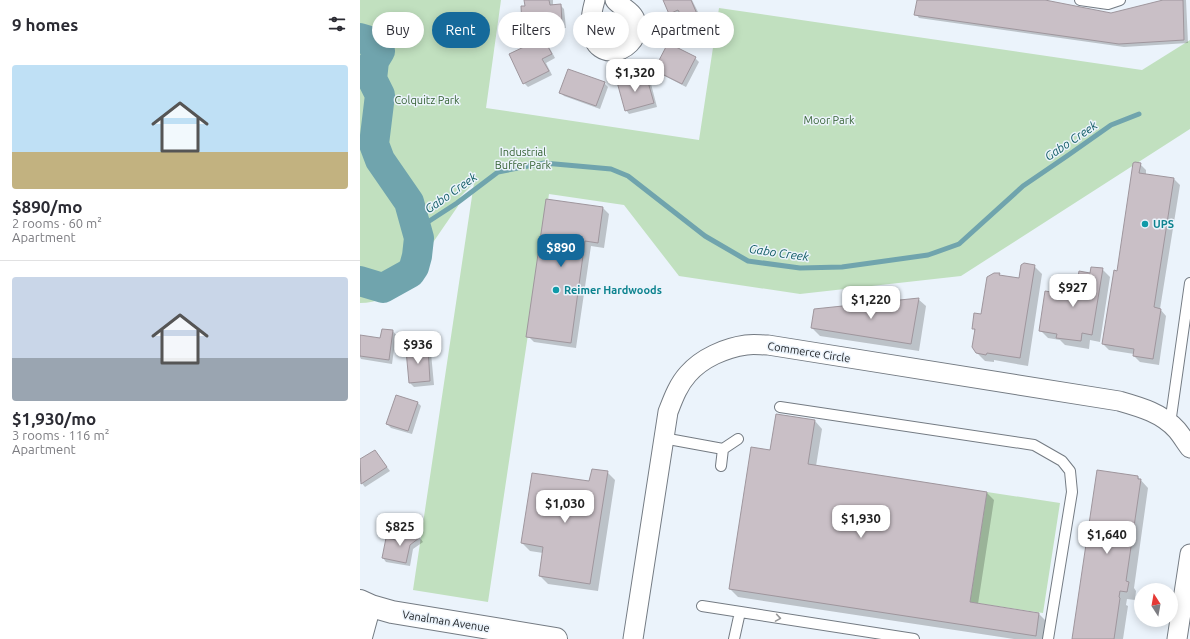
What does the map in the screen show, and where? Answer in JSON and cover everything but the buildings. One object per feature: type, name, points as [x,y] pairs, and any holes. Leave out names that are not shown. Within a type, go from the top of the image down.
[{"type":"street","points":[[595,0],[592,10],[592,39],[596,46],[604,51],[616,51],[627,46],[634,38],[636,30],[636,21],[630,11],[616,0]]},
{"type":"street","name":"Commerce Circle","points":[[633,639],[668,412],[677,390],[688,374],[707,358],[727,350],[747,345],[768,345],[1119,401],[1144,408],[1162,417],[1177,430],[1190,448]]},
{"type":"street","points":[[1178,639],[1190,554]]},
{"type":"street","points":[[362,639],[365,603]]},
{"type":"street","name":"Vanalman Avenue","points":[[365,603],[392,612],[556,639]]},
{"type":"lane","points":[[1080,0],[1108,4],[1120,0]]},
{"type":"lane","points":[[1170,424],[1190,283]]},
{"type":"lane","points":[[780,407],[1034,445],[1062,461],[1070,471],[1072,492],[1048,639]]},
{"type":"lane","points":[[663,438],[723,449],[738,439]]},
{"type":"lane","points":[[721,466],[723,449]]},
{"type":"lane","points":[[702,606],[914,639]]},
{"type":"lane","points":[[734,639],[740,612]]},
{"type":"green space","points":[[360,0],[501,0],[499,12],[498,12],[486,108],[699,140],[713,48],[734,48],[734,12],[718,12],[719,8],[1142,70],[1190,40],[1190,129],[961,276],[800,294],[679,276],[624,205],[549,194],[488,602],[413,590],[474,183],[460,197],[458,206],[421,260],[410,287],[405,287],[378,300],[360,303]]},
{"type":"green space","points":[[987,492],[1060,503],[1043,613],[970,602]]},
{"type":"waterway","points":[[360,38],[370,41],[378,46],[380,51],[374,61],[372,79],[380,95],[374,144],[380,160],[409,202],[419,238],[417,256],[414,267],[410,273],[383,288],[360,281]]},
{"type":"waterway","name":"Gabo Creek","points":[[417,229],[457,203],[498,172],[544,163],[611,169],[628,176],[705,236],[748,261],[800,268],[842,267],[928,255],[959,244],[1023,186],[1111,125],[1139,114]]},
{"type":"place","name":"UPS","points":[[1145,224]]},
{"type":"place","name":"Reimer Hardwoods","points":[[556,290]]},
{"type":"park label","name":"Colquitz Park","points":[[427,100]]},
{"type":"park label","name":"Moor Park","points":[[829,120]]},
{"type":"park label","name":"Industrial Buffer Park","points":[[523,158]]}]
